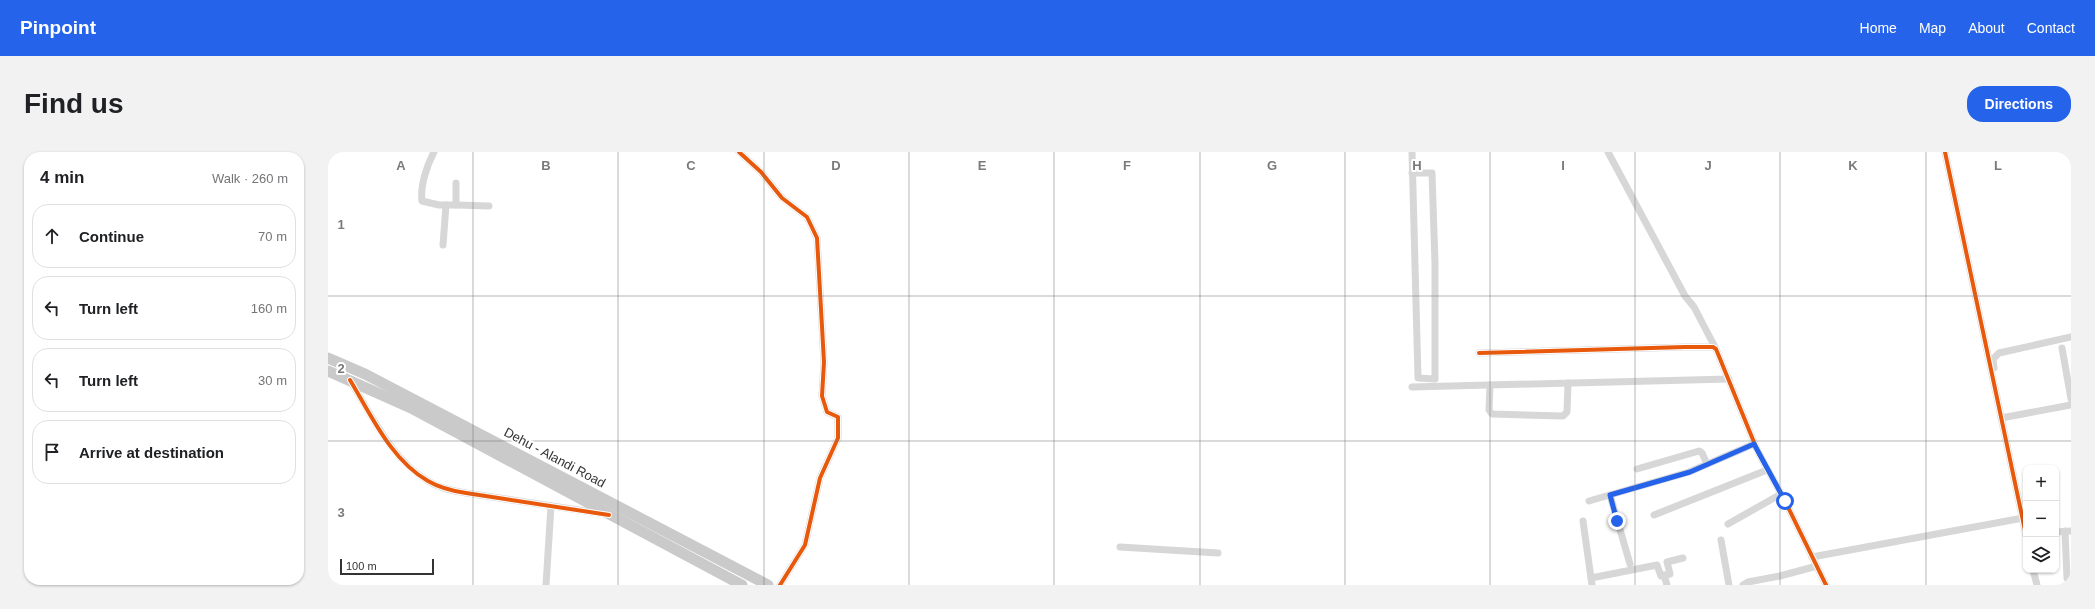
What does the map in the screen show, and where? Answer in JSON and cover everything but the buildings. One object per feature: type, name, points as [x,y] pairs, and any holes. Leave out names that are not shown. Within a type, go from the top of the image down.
[{"type":"main road","name":"Dehu - Alandi Road","points":[[328,358],[365,374],[768,585]]},
{"type":"main road","name":"Dehu - Alandi Road","points":[[328,371],[411,408],[742,585]]},
{"type":"main road","points":[[360,385],[365,374]]},
{"type":"main road","points":[[650,537],[656,526]]},
{"type":"street","points":[[434,152],[426,170],[421,195],[422,201],[446,205],[489,206]]},
{"type":"street","points":[[738,152],[761,172],[782,198],[807,217],[814,230],[817,238],[824,362],[822,396],[827,412],[838,417],[838,438],[820,478],[805,545],[780,585]]},
{"type":"street","points":[[1412,152],[1412,173],[1418,378],[1435,379],[1435,263],[1432,173],[1412,173]]},
{"type":"street","points":[[1608,152],[1684,296],[1694,307],[1716,349],[1754,444],[1781,494],[1826,585]]},
{"type":"street","points":[[1812,557],[2023,518],[1945,152]]},
{"type":"street","points":[[456,183],[456,205]]},
{"type":"street","points":[[443,245],[446,205]]},
{"type":"street","points":[[2001,417],[2003,414],[1993,364],[1994,356],[1999,353],[2071,337]]},
{"type":"street","points":[[1479,353],[1685,347],[1713,347],[1716,349]]},
{"type":"street","points":[[2071,352],[2063,351],[2071,398]]},
{"type":"street","points":[[1426,378],[1427,387]]},
{"type":"street","points":[[1412,387],[1729,379]]},
{"type":"street","points":[[350,380],[397,454],[427,481],[446,489],[466,493],[609,515]]},
{"type":"street","points":[[1490,385],[1489,410],[1492,414],[1563,416],[1567,412],[1568,383]]},
{"type":"street","points":[[2001,417],[2071,406]]},
{"type":"street","points":[[1589,501],[1690,472],[1754,444]]},
{"type":"street","points":[[1637,469],[1699,450],[1707,464]]},
{"type":"street","points":[[1654,515],[1767,470]]},
{"type":"street","points":[[1728,524],[1781,494]]},
{"type":"street","points":[[1610,495],[1630,564]]},
{"type":"street","points":[[546,585],[551,506]]},
{"type":"street","points":[[1582,521],[1592,581],[1657,565],[1660,576],[1664,576],[1670,574],[1667,562],[1683,558]]},
{"type":"street","points":[[2067,578],[2068,531]]},
{"type":"street","points":[[1721,540],[1729,585]]},
{"type":"street","points":[[1120,547],[1218,553]]},
{"type":"street","points":[[1743,585],[1748,582],[1780,576],[1817,566]]},
{"type":"street","points":[[2034,573],[2036,585]]},
{"type":"street","points":[[1664,576],[1667,585]]},
{"type":"cycle path","points":[[739,152],[761,172],[782,198],[807,217],[817,238],[824,362],[822,396],[827,412],[838,417],[838,438],[820,478],[805,545],[780,585]]},
{"type":"cycle path","points":[[1945,152],[2023,521]]},
{"type":"cycle path","points":[[1479,353],[1685,347],[1713,347],[1716,349],[1758,452],[1785,501],[1826,585]]},
{"type":"cycle path","points":[[350,380],[374,422],[393,449],[415,472],[428,481],[446,489],[461,492],[609,515]]},
{"type":"route","points":[[1617,521],[1610,495],[1690,472],[1754,444],[1785,501]]}]
